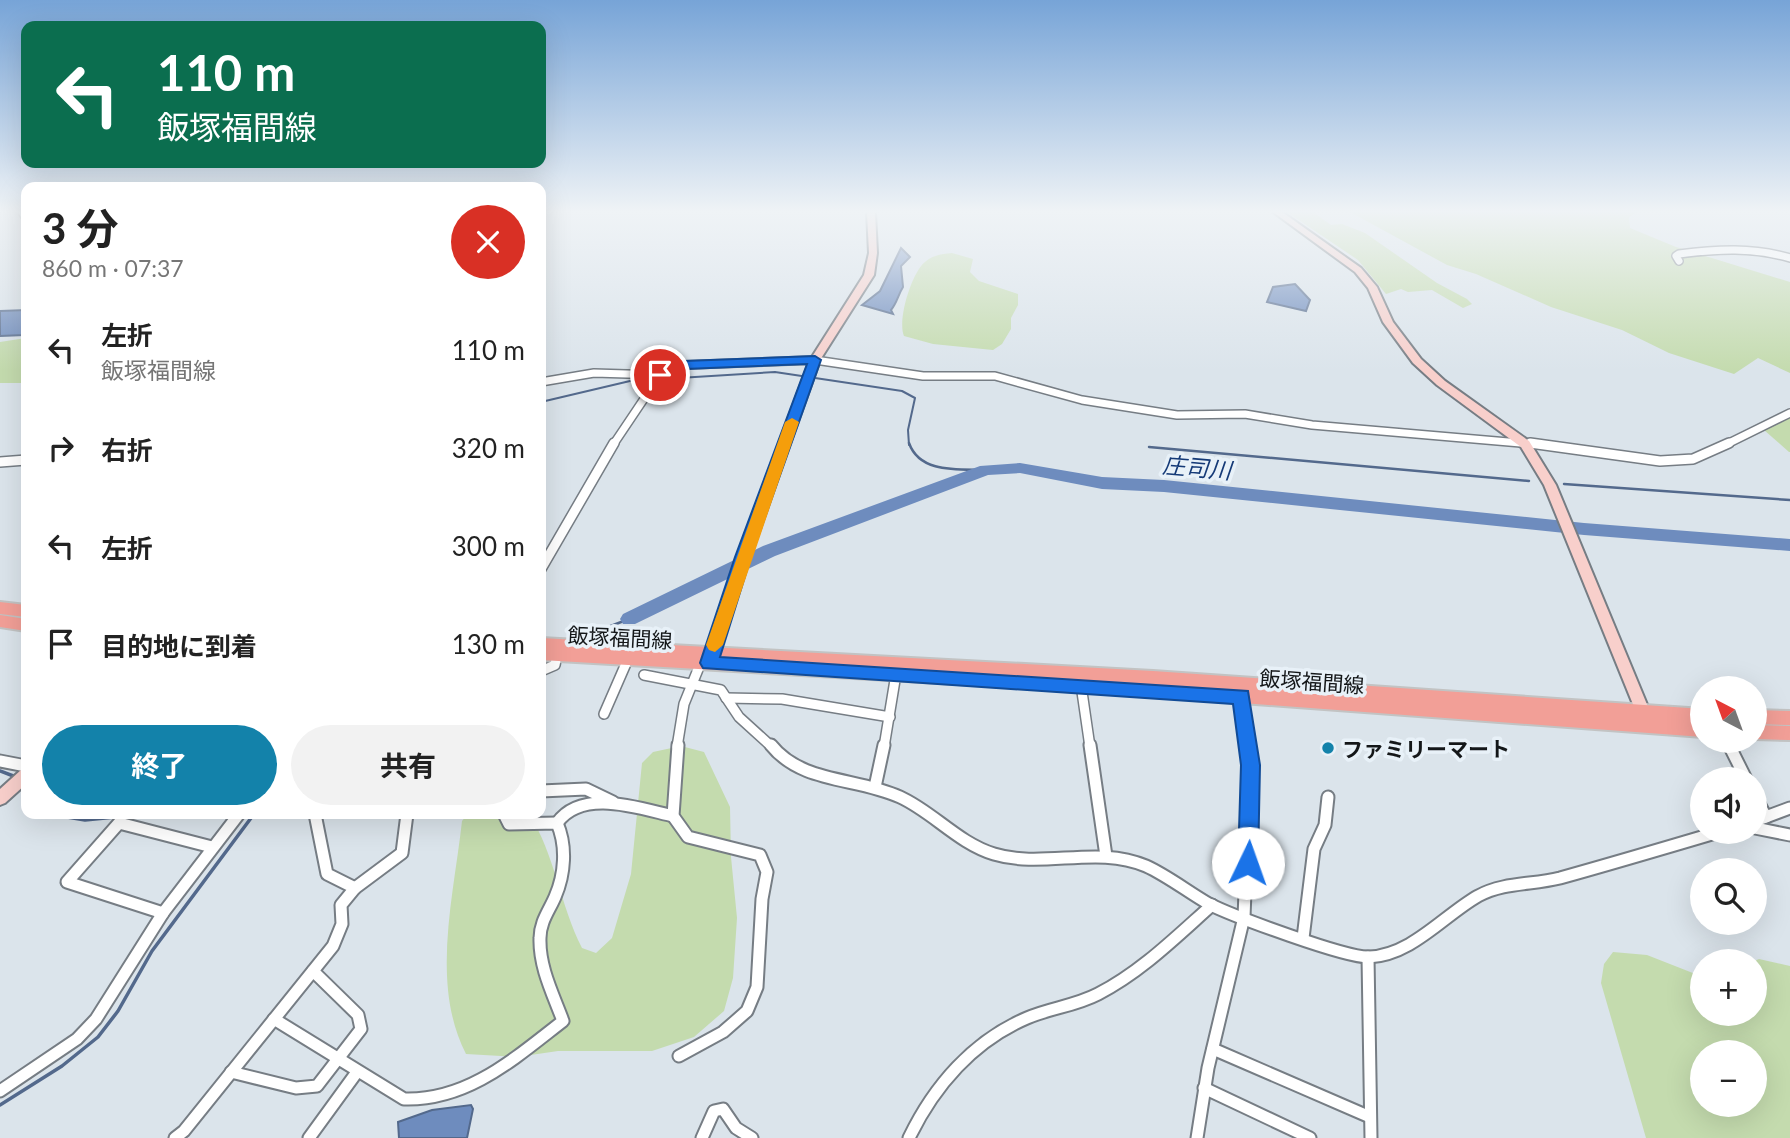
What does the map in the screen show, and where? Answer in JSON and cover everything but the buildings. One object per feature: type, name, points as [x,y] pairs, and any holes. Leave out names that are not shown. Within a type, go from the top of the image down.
[{"type":"main road","points":[[0,608],[21,610]]},
{"type":"main road","points":[[0,621],[21,624]]},
{"type":"main road","name":"飯塚福間線","points":[[546,644],[896,674],[1241,697],[1647,720],[1690,717]]},
{"type":"main road","name":"飯塚福間線","points":[[549,655],[1153,677],[1647,720],[1690,728]]},
{"type":"main road","points":[[1768,718],[1790,718]]},
{"type":"main road","points":[[1768,732],[1790,733]]},
{"type":"street","points":[[679,1056],[723,1031],[747,1010],[757,987],[762,899],[767,872],[760,855],[688,837],[673,816],[677,729],[692,684],[708,659],[815,360],[869,275],[871,265]]},
{"type":"street","points":[[1352,265],[1372,287],[1388,322],[1417,361],[1441,383],[1525,444],[1542,469],[1647,720]]},
{"type":"street","points":[[546,381],[594,373],[660,375],[684,365],[815,360],[923,376],[995,376],[1082,400],[1163,413],[1245,414],[1312,425],[1679,461],[1705,455],[1790,413]]},
{"type":"street","points":[[546,560],[619,434],[660,375]]},
{"type":"street","points":[[0,462],[21,460]]},
{"type":"street","points":[[546,669],[555,665],[549,655]]},
{"type":"street","points":[[604,714],[628,659]]},
{"type":"street","points":[[875,787],[896,674]]},
{"type":"street","points":[[644,675],[720,690],[739,717],[763,736],[780,758],[799,770],[875,787],[903,798],[966,841],[995,854],[1030,858],[1106,856],[1145,866],[1212,905],[1303,938],[1368,957],[1403,949],[1457,908],[1495,887],[1556,879],[1690,840]]},
{"type":"street","points":[[1081,685],[1106,856]]},
{"type":"street","points":[[726,698],[736,695],[890,717]]},
{"type":"street","points":[[1197,1138],[1213,1049],[1244,917],[1250,765],[1241,697]]},
{"type":"street","points":[[0,761],[21,765]]},
{"type":"street","points":[[0,798],[21,780]]},
{"type":"street","points":[[546,791],[586,789],[616,804],[673,816]]},
{"type":"street","points":[[1303,938],[1314,849],[1325,825],[1328,797]]},
{"type":"street","points":[[274,1019],[404,1099],[414,1101],[463,1090],[489,1076],[563,1021],[540,953],[542,917],[556,895],[564,845],[557,823],[559,817],[576,806],[616,804]]},
{"type":"street","points":[[1767,817],[1790,807]]},
{"type":"street","points":[[0,1091],[77,1040],[96,1019],[163,913],[235,819]]},
{"type":"street","points":[[316,819],[327,874],[355,888]]},
{"type":"street","points":[[403,867],[406,819]]},
{"type":"street","points":[[506,819],[509,824],[557,823]]},
{"type":"street","points":[[163,913],[66,883],[119,823],[212,847]]},
{"type":"street","points":[[1767,830],[1790,835]]},
{"type":"street","points":[[179,1136],[333,946],[342,924],[341,905],[355,888],[402,853]]},
{"type":"street","points":[[909,1138],[937,1088],[989,1040],[1026,1018],[1096,995],[1123,980],[1212,905]]},
{"type":"street","points":[[1368,957],[1371,1138]]},
{"type":"street","points":[[231,1072],[296,1088],[317,1086],[361,1029],[358,1015],[313,971]]},
{"type":"street","points":[[1213,1049],[1370,1117]]},
{"type":"street","points":[[309,1138],[357,1072]]},
{"type":"street","points":[[1205,1088],[1310,1138]]},
{"type":"street","points":[[702,1138],[714,1111],[723,1109],[736,1128],[752,1138]]},
{"type":"green space","points":[[972,265],[970,272],[979,281],[1018,294],[1018,305],[1011,318],[1011,329],[1002,344],[993,350],[933,344],[904,336],[904,308],[920,267]]},
{"type":"green space","points":[[1362,265],[1411,265],[1472,304],[1463,308],[1432,290],[1408,292],[1401,289],[1386,294]]},
{"type":"green space","points":[[1447,265],[1735,265],[1790,282],[1790,373],[1758,358],[1734,374],[1669,353],[1622,330],[1551,307],[1476,274]]},
{"type":"green space","points":[[21,339],[21,383],[0,383],[0,342]]},
{"type":"green space","points":[[1790,418],[1790,452],[1789,452],[1764,430]]},
{"type":"green space","points":[[681,746],[704,752],[730,807],[731,857],[737,918],[733,978],[724,1011],[694,1037],[652,1051],[558,1051],[517,1057],[466,1054],[455,1027],[447,969],[450,909],[462,821],[532,819],[545,846],[574,932],[582,948],[596,953],[612,938],[631,874],[642,763],[653,752]]},
{"type":"green space","points":[[1613,952],[1647,955],[1690,972],[1690,1026],[1767,1026],[1767,961],[1790,966],[1790,1138],[1646,1138],[1601,983],[1604,964]]},
{"type":"water","points":[[893,265],[902,265],[903,287],[891,310],[893,314],[862,305],[880,291]]},
{"type":"water","points":[[1295,284],[1310,300],[1306,311],[1267,302],[1273,287]]},
{"type":"water","points":[[21,310],[21,335],[0,336],[0,311]]},
{"type":"water","points":[[471,1105],[473,1109],[467,1138],[399,1138],[398,1122],[432,1110]]},
{"type":"waterway","points":[[546,401],[630,381],[775,372],[902,391],[915,398],[908,430],[909,445]]},
{"type":"waterway","points":[[909,443],[914,453],[931,465],[986,470]]},
{"type":"waterway","points":[[1149,447],[1529,481]]},
{"type":"waterway","name":"庄司川","points":[[629,619],[769,551],[986,470],[1020,468],[1102,483],[1164,486],[1584,529],[1790,545]]},
{"type":"waterway","points":[[1564,484],[1790,500]]},
{"type":"waterway","points":[[574,640],[629,619]]},
{"type":"waterway","points":[[0,771],[16,777]]},
{"type":"waterway","points":[[79,819],[95,819]]},
{"type":"waterway","points":[[0,1105],[62,1066],[98,1037],[118,1011],[152,951],[250,819]]},
{"type":"slow traffic","points":[[715,645],[743,557],[792,422]]},
{"type":"place","name":"ファミリーマート","points":[[1328,748]]},
{"type":"route","points":[[660,375],[684,365],[815,360],[743,557],[709,663],[1241,697],[1250,765],[1248,863]]}]
